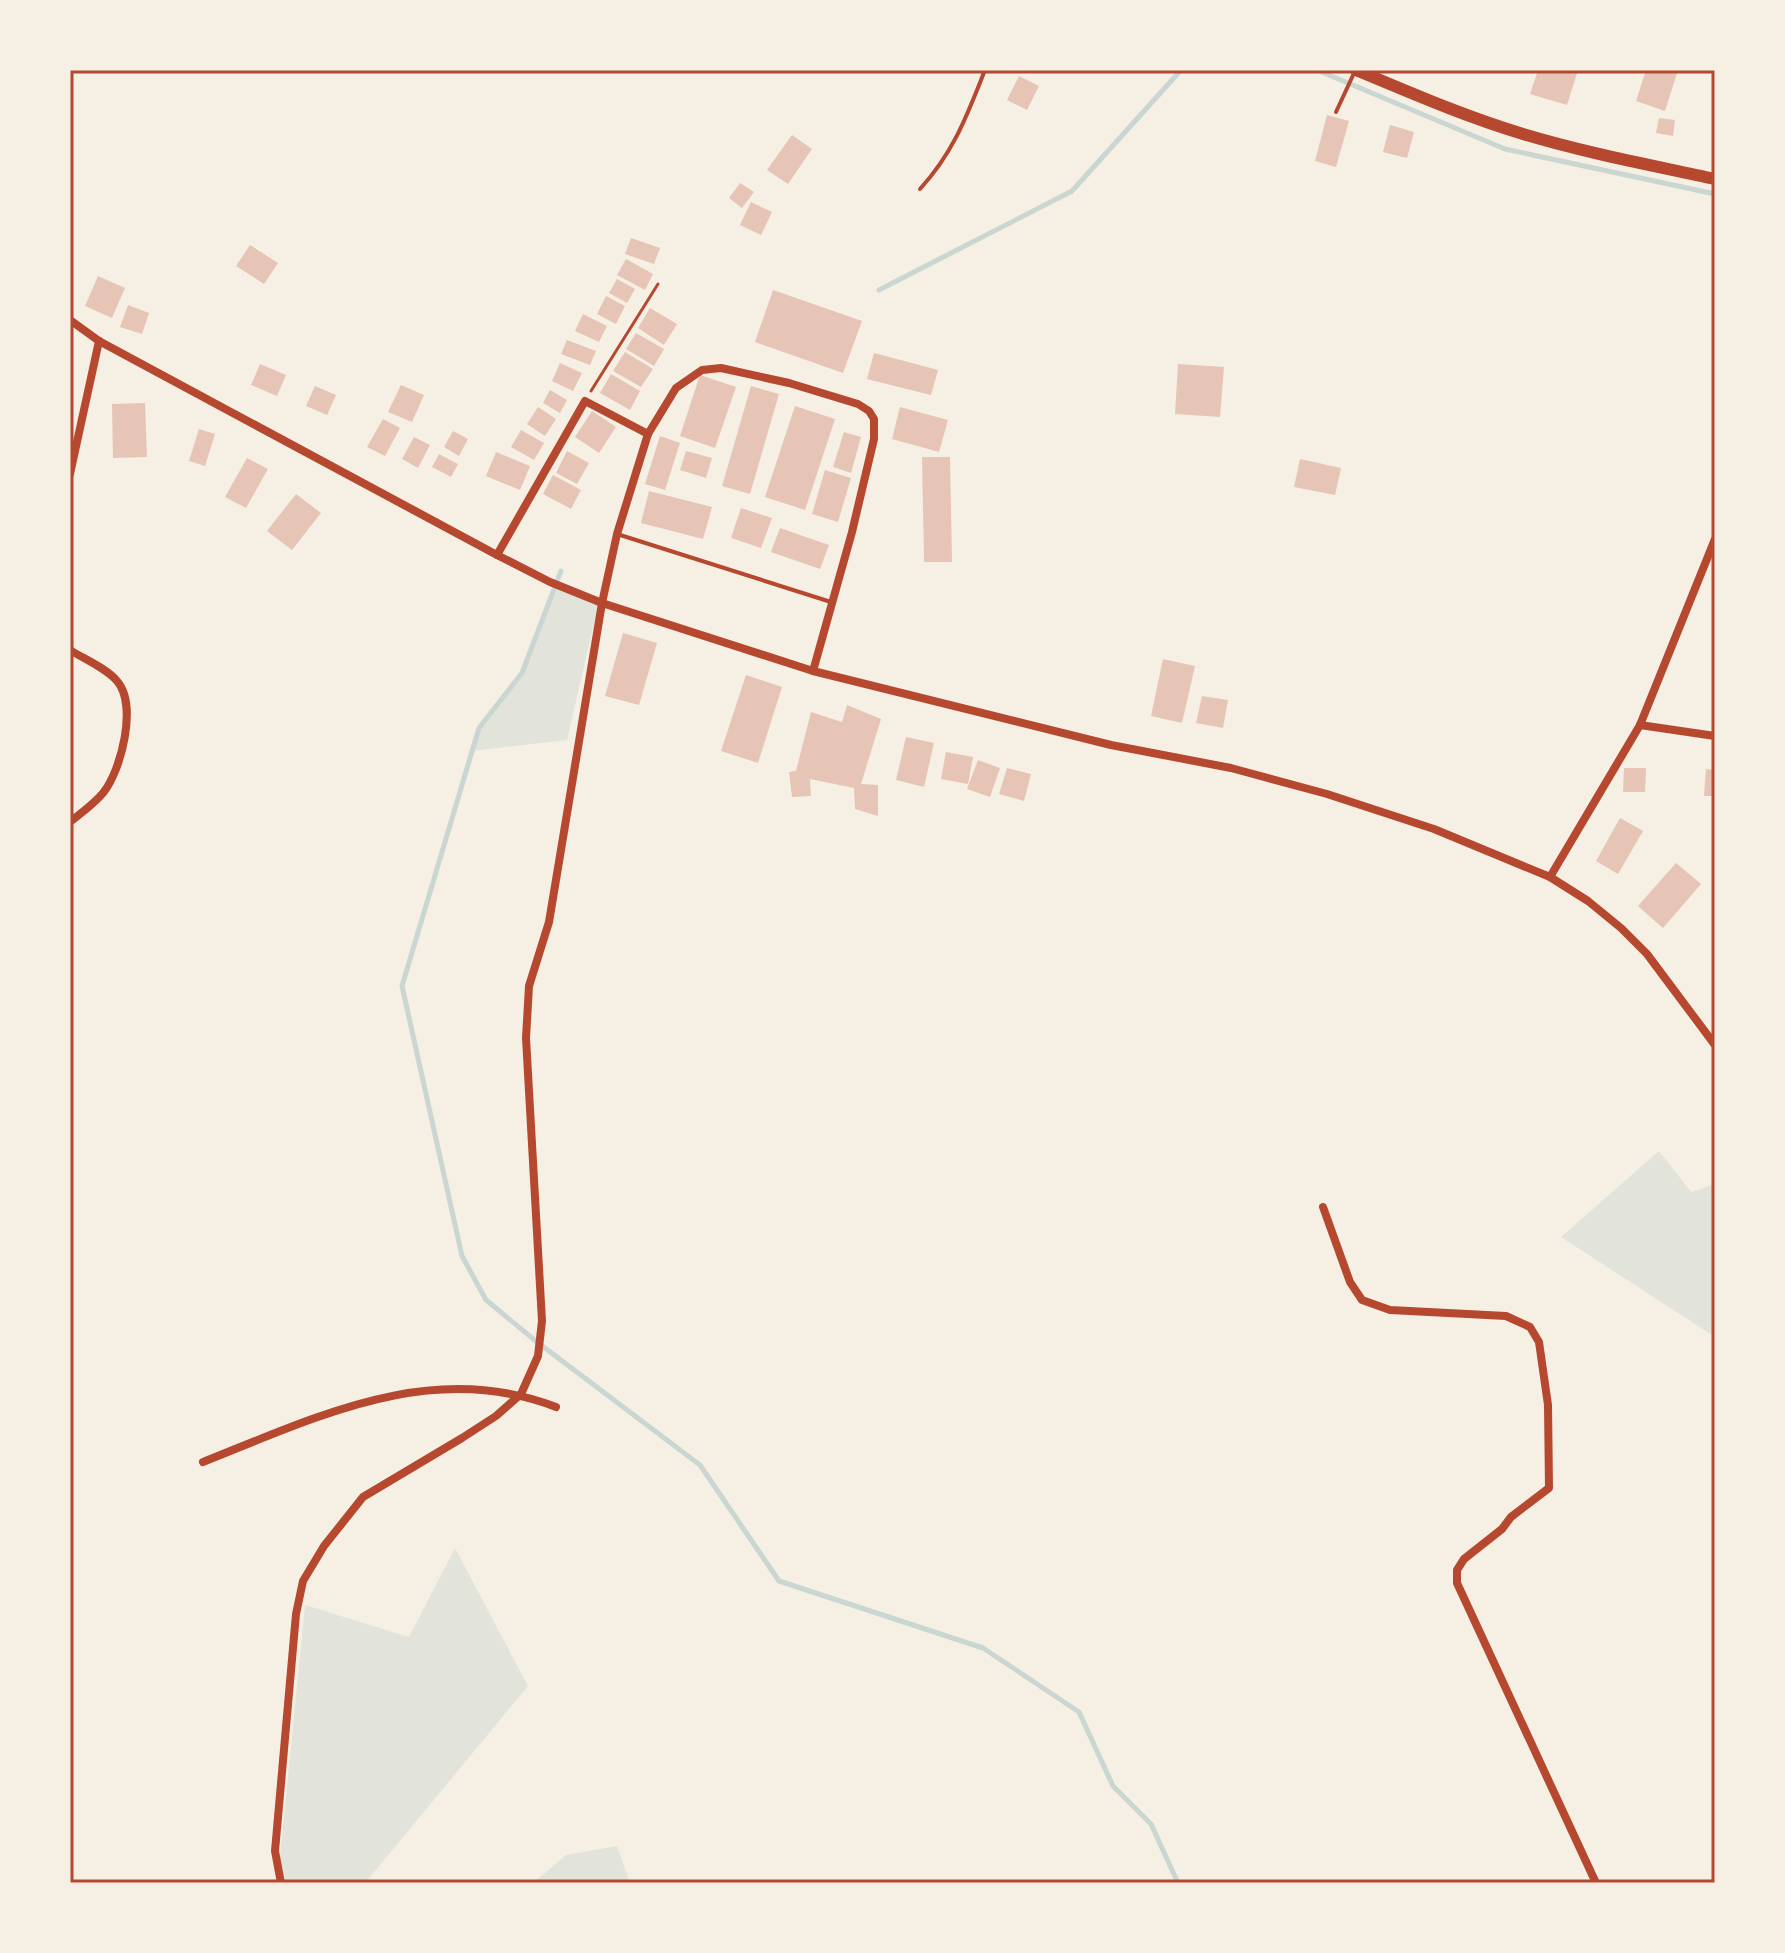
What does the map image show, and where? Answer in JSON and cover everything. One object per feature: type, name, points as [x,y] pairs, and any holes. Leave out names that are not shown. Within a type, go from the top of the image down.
[{"type":"highway","points":[[1355,73],[1525,135],[1715,179]]},
{"type":"street","points":[[70,320],[99,341],[562,588],[813,671],[1095,741],[1231,768],[1327,794],[1434,829],[1550,877],[1588,901],[1647,954],[1715,1045]]},
{"type":"street","points":[[70,474],[99,341]]},
{"type":"street","points":[[281,1883],[275,1851],[296,1614],[303,1581],[324,1546],[363,1497],[485,1423],[521,1394],[538,1356],[542,1321],[527,1069],[529,986],[549,922],[602,603],[617,534],[648,434],[676,388],[702,370],[721,368],[789,383],[858,404],[869,411],[874,419],[874,439],[852,532],[813,671]]},
{"type":"street","points":[[497,555],[585,401],[648,434]]},
{"type":"street","points":[[1550,877],[1640,725],[1715,539]]},
{"type":"street","points":[[70,650],[116,680],[125,696],[127,723],[116,769],[103,792],[70,822]]},
{"type":"street","points":[[1640,725],[1715,736]]},
{"type":"street","points":[[1323,1207],[1350,1282],[1362,1300],[1390,1310],[1506,1316],[1530,1327],[1539,1342],[1548,1405],[1549,1488],[1464,1559],[1457,1570],[1457,1583],[1596,1883]]},
{"type":"street","points":[[203,1462],[305,1422],[388,1395],[452,1388],[521,1394],[556,1407]]},
{"type":"lane","points":[[920,189],[954,147],[985,70]]},
{"type":"lane","points":[[1336,112],[1355,73]]},
{"type":"lane","points":[[617,534],[831,602]]},
{"type":"path","points":[[585,401],[658,284]]},
{"type":"shaded area","points":[[556,586],[599,601],[567,740],[472,751],[479,728],[522,673]]},
{"type":"shaded area","points":[[1659,1151],[1691,1192],[1715,1184],[1715,1337],[1561,1237]]},
{"type":"shaded area","points":[[455,1548],[528,1686],[365,1883],[286,1883],[280,1857],[305,1605],[409,1637]]},
{"type":"shaded area","points":[[617,1846],[630,1883],[533,1883],[566,1855]]},
{"type":"building","points":[[1538,70],[1578,70],[1567,105],[1530,94]]},
{"type":"building","points":[[1646,70],[1678,70],[1665,111],[1636,101]]},
{"type":"building","points":[[1019,76],[1039,86],[1027,110],[1007,100]]},
{"type":"building","points":[[1327,115],[1349,121],[1336,167],[1315,161]]},
{"type":"building","points":[[1659,118],[1675,120],[1673,136],[1656,133]]},
{"type":"building","points":[[1390,125],[1414,132],[1407,158],[1383,152]]},
{"type":"building","points":[[792,135],[812,149],[788,184],[767,170]]},
{"type":"building","points":[[740,183],[754,192],[742,208],[729,198]]},
{"type":"building","points":[[751,202],[772,212],[761,235],[740,225]]},
{"type":"building","points":[[631,238],[660,248],[654,264],[625,254]]},
{"type":"building","points":[[250,245],[278,263],[264,284],[236,266]]},
{"type":"building","points":[[626,259],[653,274],[645,290],[617,275]]},
{"type":"building","points":[[98,276],[125,288],[112,318],[85,306]]},
{"type":"building","points":[[617,279],[635,289],[627,303],[609,293]]},
{"type":"building","points":[[773,290],[862,321],[843,373],[755,342]]},
{"type":"building","points":[[606,296],[625,306],[616,324],[597,314]]},
{"type":"building","points":[[128,305],[149,313],[142,334],[120,327]]},
{"type":"building","points":[[650,308],[677,324],[664,345],[638,328]]},
{"type":"building","points":[[583,314],[607,326],[599,342],[575,331]]},
{"type":"building","points":[[636,333],[664,349],[654,366],[626,349]]},
{"type":"building","points":[[567,340],[596,351],[590,365],[561,354]]},
{"type":"building","points":[[625,352],[653,369],[641,387],[613,371]]},
{"type":"building","points":[[874,353],[938,370],[931,395],[867,379]]},
{"type":"building","points":[[560,363],[582,373],[573,391],[552,381]]},
{"type":"building","points":[[260,364],[286,375],[277,396],[251,385]]},
{"type":"building","points":[[1178,364],[1224,367],[1220,417],[1175,414]]},
{"type":"building","points":[[611,374],[640,391],[630,410],[600,393]]},
{"type":"building","points":[[700,375],[736,387],[715,448],[680,436]]},
{"type":"building","points":[[401,385],[424,395],[412,422],[388,412]]},
{"type":"building","points":[[315,386],[336,395],[327,415],[306,406]]},
{"type":"building","points":[[751,386],[779,394],[750,494],[722,486]]},
{"type":"building","points":[[550,390],[567,400],[560,413],[543,403]]},
{"type":"building","points":[[145,403],[147,457],[113,458],[112,404]]},
{"type":"building","points":[[795,406],[835,419],[805,510],[765,497]]},
{"type":"building","points":[[538,407],[556,419],[545,436],[527,424]]},
{"type":"building","points":[[900,407],[948,420],[939,452],[892,439]]},
{"type":"building","points":[[592,411],[616,427],[599,453],[575,437]]},
{"type":"building","points":[[383,419],[400,428],[385,456],[367,447]]},
{"type":"building","points":[[199,429],[215,434],[205,466],[189,461]]},
{"type":"building","points":[[521,430],[544,443],[534,460],[511,447]]},
{"type":"building","points":[[453,431],[468,439],[459,456],[444,447]]},
{"type":"building","points":[[844,432],[861,437],[851,473],[833,467]]},
{"type":"building","points":[[660,436],[680,443],[665,490],[645,484]]},
{"type":"building","points":[[414,437],[430,445],[418,468],[402,459]]},
{"type":"building","points":[[567,451],[589,463],[577,484],[556,473]]},
{"type":"building","points":[[686,451],[712,458],[706,478],[680,470]]},
{"type":"building","points":[[496,452],[530,466],[520,490],[486,476]]},
{"type":"building","points":[[439,454],[458,464],[451,477],[432,467]]},
{"type":"building","points":[[922,457],[950,457],[952,562],[924,562]]},
{"type":"building","points":[[247,458],[268,469],[246,508],[225,497]]},
{"type":"building","points":[[1300,459],[1341,468],[1335,495],[1294,487]]},
{"type":"building","points":[[825,470],[851,478],[838,522],[812,514]]},
{"type":"building","points":[[553,475],[581,490],[571,509],[543,494]]},
{"type":"building","points":[[649,491],[712,507],[703,539],[641,523]]},
{"type":"building","points":[[296,494],[321,513],[292,550],[267,531]]},
{"type":"building","points":[[741,508],[772,518],[761,548],[731,538]]},
{"type":"building","points":[[780,528],[829,545],[820,569],[771,552]]},
{"type":"building","points":[[623,633],[657,643],[639,705],[605,696]]},
{"type":"building","points":[[1163,659],[1195,666],[1182,723],[1151,716]]},
{"type":"building","points":[[746,675],[782,687],[758,763],[721,751]]},
{"type":"building","points":[[1202,696],[1228,700],[1223,728],[1196,723]]},
{"type":"building","points":[[847,705],[881,719],[861,784],[878,785],[878,816],[855,809],[854,788],[810,779],[811,796],[792,797],[789,772],[796,771],[811,712],[842,722]]},
{"type":"building","points":[[906,737],[934,743],[924,787],[896,780]]},
{"type":"building","points":[[946,752],[973,757],[968,784],[941,779]]},
{"type":"building","points":[[978,760],[1000,768],[990,797],[967,789]]},
{"type":"building","points":[[1007,768],[1031,774],[1024,801],[999,794]]},
{"type":"building","points":[[1624,768],[1646,768],[1645,792],[1623,792]]},
{"type":"building","points":[[1706,769],[1715,770],[1715,796],[1704,796]]},
{"type":"building","points":[[1620,818],[1643,831],[1618,874],[1596,861]]},
{"type":"building","points":[[1676,863],[1701,884],[1663,928],[1638,906]]},
{"type":"waterway","points":[[879,290],[1072,191],[1181,70]]},
{"type":"waterway","points":[[1317,70],[1505,149],[1715,194]]},
{"type":"waterway","points":[[561,571],[522,673],[479,728],[402,986],[462,1256],[486,1300],[700,1465],[779,1581],[983,1648],[1079,1712],[1113,1786],[1151,1824],[1178,1883]]}]
